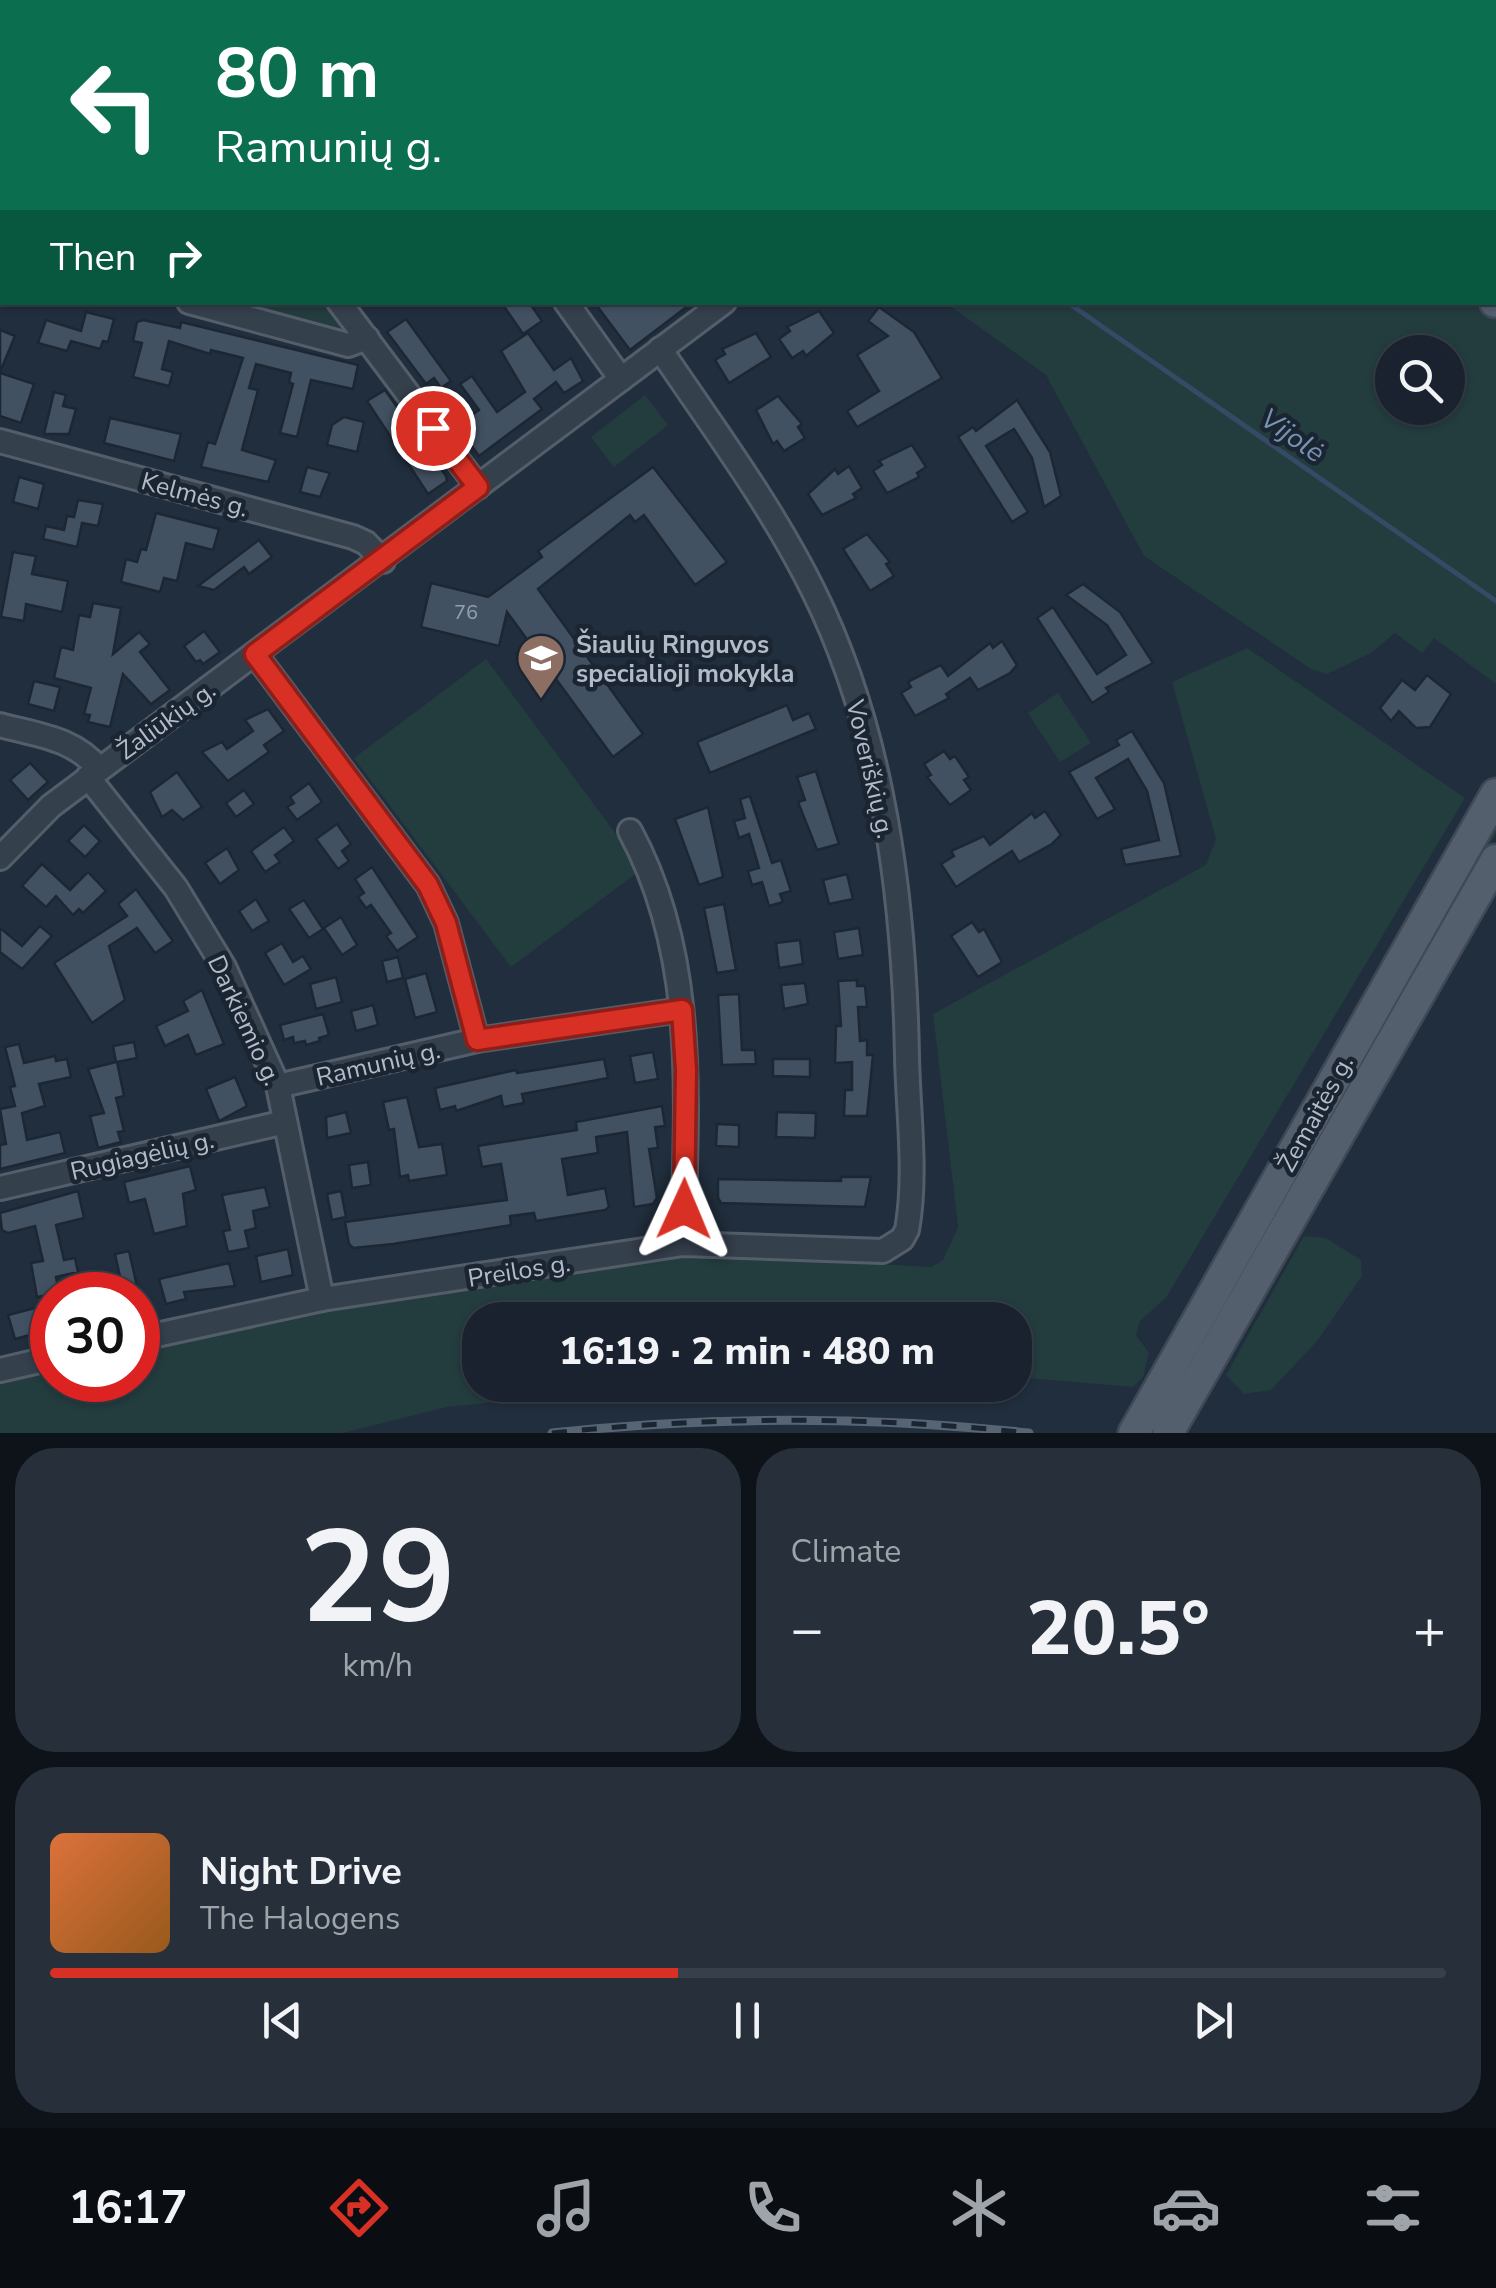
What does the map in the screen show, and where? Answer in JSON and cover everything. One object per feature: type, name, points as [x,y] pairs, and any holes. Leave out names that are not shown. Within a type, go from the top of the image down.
[{"type":"main road","name":"Žemaitės g.","points":[[1168,1433],[1189,1367],[1496,794]]},
{"type":"main road","name":"Žemaitės g.","points":[[1134,1433],[1189,1367],[1496,860]]},
{"type":"street","points":[[200,305],[348,345],[367,338]]},
{"type":"street","points":[[341,305],[478,487]]},
{"type":"street","points":[[568,305],[621,379]]},
{"type":"street","name":"Žaliūkių g.","points":[[0,858],[50,806],[720,305]]},
{"type":"street","name":"Voveriškių g.","points":[[660,350],[761,495],[793,551],[832,634],[869,739],[898,906],[906,988],[910,1188],[909,1218],[902,1239]]},
{"type":"street","name":"Kelmės g.","points":[[0,441],[353,537],[366,543],[382,561]]},
{"type":"street","points":[[255,654],[433,894],[446,923],[477,1040]]},
{"type":"street","name":"Darkiemio g.","points":[[0,725],[68,742],[176,888],[224,967],[278,1086],[322,1299]]},
{"type":"street","points":[[630,831],[654,874],[666,910],[682,1010],[686,1070],[683,1244]]},
{"type":"street","name":"Ramunių g.","points":[[278,1086],[477,1040],[682,1010]]},
{"type":"street","name":"Rugiagėlių g.","points":[[0,1188],[285,1122]]},
{"type":"street","name":"Preilos g.","points":[[160,1334],[322,1299],[683,1244],[882,1251],[902,1239]]},
{"type":"street","points":[[0,1370],[30,1363]]},
{"type":"green space","points":[[226,305],[332,305],[342,325],[337,331]]},
{"type":"green space","points":[[949,305],[1474,305],[1496,320],[1496,684],[1434,638],[1422,653],[1395,633],[1371,653],[1327,674],[1311,669],[1144,556],[1046,375]]},
{"type":"green space","points":[[645,395],[668,425],[614,467],[591,437]]},
{"type":"green space","points":[[1247,648],[1465,798],[1166,1298],[1140,1321],[1136,1335],[1149,1353],[1143,1377],[1133,1387],[1032,1378],[1032,1302],[462,1302],[462,1402],[495,1402],[447,1407],[343,1433],[0,1433],[0,1378],[30,1371],[30,1402],[160,1402],[160,1341],[316,1305],[683,1253],[931,1267],[943,1260],[958,1227],[933,1014],[1206,865],[1216,839],[1172,682]]},
{"type":"green space","points":[[486,659],[642,869],[511,967],[354,758]]},
{"type":"green space","points":[[1058,693],[1091,743],[1060,762],[1028,713]]},
{"type":"green space","points":[[1496,817],[1496,834],[1254,1260],[1247,1256]]},
{"type":"green space","points":[[1304,1236],[1326,1238],[1361,1260],[1362,1276],[1318,1340],[1271,1390],[1244,1394],[1226,1375]]},
{"type":"building","points":[[503,305],[531,305],[542,321],[523,334]]},
{"type":"building","points":[[596,305],[689,305],[630,350]]},
{"type":"building","points":[[879,307],[914,332],[942,378],[857,427],[847,411],[879,391],[857,355],[888,336],[868,321]]},
{"type":"building","points":[[819,311],[834,333],[806,356],[803,351],[792,358],[779,339],[790,331],[787,327]]},
{"type":"building","points":[[86,312],[114,319],[108,342],[103,341],[100,349],[71,341],[67,351],[38,343],[46,320],[81,331]]},
{"type":"building","points":[[406,319],[451,381],[441,388],[434,378],[426,384],[387,332]]},
{"type":"building","points":[[137,322],[180,328],[181,322],[358,365],[353,389],[311,380],[297,437],[280,433],[293,384],[289,382],[291,373],[256,364],[249,388],[258,390],[242,450],[276,460],[268,482],[201,467],[208,442],[215,444],[243,358],[211,350],[210,354],[169,341],[162,369],[173,372],[169,386],[133,377],[142,343],[133,341]]},
{"type":"building","points":[[0,330],[15,336],[0,372]]},
{"type":"building","points":[[528,333],[554,370],[571,358],[583,381],[564,393],[556,382],[534,399],[542,409],[479,456],[457,426],[479,410],[460,384],[472,376],[497,412],[525,392],[501,351]]},
{"type":"building","points":[[756,333],[771,357],[729,383],[715,360],[725,354],[722,349]]},
{"type":"building","points":[[0,373],[34,384],[21,423],[0,416]]},
{"type":"building","points":[[385,390],[446,476],[447,481],[428,494],[367,401]]},
{"type":"building","points":[[54,392],[66,395],[63,406],[76,409],[69,434],[44,434]]},
{"type":"building","points":[[778,396],[802,424],[798,427],[805,438],[784,451],[777,441],[773,444],[756,410]]},
{"type":"building","points":[[1017,400],[1050,452],[1061,496],[1044,507],[1032,458],[1014,429],[986,446],[1028,512],[1012,522],[958,437],[973,427],[976,431]]},
{"type":"building","points":[[344,417],[364,422],[357,452],[327,445],[332,425]]},
{"type":"building","points":[[110,418],[181,434],[174,461],[104,443]]},
{"type":"building","points":[[912,445],[926,467],[917,473],[919,477],[887,493],[873,471],[882,465],[879,461]]},
{"type":"building","points":[[849,466],[862,488],[853,494],[856,498],[822,515],[808,494],[835,469],[838,474]]},
{"type":"building","points":[[307,467],[330,473],[320,497],[300,492]]},
{"type":"building","points":[[653,467],[727,562],[695,585],[644,515],[635,522],[630,515],[538,589],[643,734],[613,757],[507,612],[499,646],[421,627],[431,583],[488,597],[542,557],[538,551]]},
{"type":"building","points":[[19,477],[44,484],[38,509],[13,502]]},
{"type":"building","points":[[78,500],[103,504],[98,526],[82,523],[77,547],[43,539],[46,526],[64,530],[67,516],[74,517]]},
{"type":"building","points":[[156,513],[219,529],[213,550],[186,543],[177,581],[164,578],[160,592],[121,582],[126,559],[137,562],[141,549],[146,550]]},
{"type":"building","points":[[867,534],[890,562],[886,564],[894,576],[870,591],[843,549]]},
{"type":"building","points":[[259,540],[272,557],[249,574],[244,567],[214,590],[198,586]]},
{"type":"building","points":[[13,552],[36,556],[32,574],[68,581],[62,612],[26,604],[24,621],[1,617]]},
{"type":"building","points":[[1083,584],[1120,612],[1153,663],[1106,688],[1109,692],[1092,703],[1037,618],[1053,607],[1097,674],[1126,655],[1107,625],[1066,595]]},
{"type":"building","points":[[93,603],[121,608],[113,654],[139,632],[150,644],[140,652],[170,690],[151,704],[123,674],[110,727],[88,722],[90,715],[84,714],[91,688],[54,678],[61,647],[73,650],[79,615],[90,617]]},
{"type":"building","points":[[204,631],[220,652],[203,664],[200,660],[196,662],[184,646]]},
{"type":"building","points":[[1002,641],[1017,665],[1010,673],[978,690],[970,678],[946,694],[949,698],[915,716],[901,693],[911,687],[908,682],[941,665],[948,676],[990,643],[993,648]]},
{"type":"building","points":[[1427,675],[1451,694],[1430,727],[1416,728],[1399,711],[1391,721],[1380,708],[1402,680],[1415,690]]},
{"type":"building","points":[[34,681],[60,687],[54,711],[28,704]]},
{"type":"building","points":[[787,705],[793,720],[809,713],[816,729],[710,773],[697,742]]},
{"type":"building","points":[[268,709],[284,731],[264,745],[269,752],[228,781],[202,752],[222,742],[227,749],[253,731],[245,720]]},
{"type":"building","points":[[1132,731],[1164,783],[1181,856],[1125,865],[1121,849],[1159,840],[1147,791],[1128,759],[1096,778],[1115,809],[1097,819],[1069,772],[1119,745],[1116,740]]},
{"type":"building","points":[[944,751],[950,759],[955,756],[969,777],[964,780],[971,790],[950,805],[927,777],[931,775],[924,764]]},
{"type":"building","points":[[30,763],[48,782],[28,800],[10,780]]},
{"type":"building","points":[[816,771],[839,844],[817,850],[798,802],[805,800],[797,777]]},
{"type":"building","points":[[177,772],[202,807],[183,820],[172,810],[162,817],[150,792]]},
{"type":"building","points":[[309,783],[322,802],[297,820],[287,807],[294,803],[290,797]]},
{"type":"building","points":[[244,790],[254,804],[236,817],[226,803]]},
{"type":"building","points":[[750,796],[772,863],[781,860],[791,891],[780,894],[783,902],[769,906],[762,882],[752,885],[748,871],[759,868],[749,834],[739,838],[734,821],[745,818],[740,799]]},
{"type":"building","points":[[708,807],[723,877],[699,885],[675,819]]},
{"type":"building","points":[[1045,811],[1061,835],[1052,844],[1019,862],[1012,851],[956,887],[941,864],[954,856],[951,851],[984,836],[990,845],[1032,813],[1035,818]]},
{"type":"building","points":[[337,824],[351,844],[342,851],[349,861],[338,869],[316,839]]},
{"type":"building","points":[[84,825],[100,841],[85,857],[68,841]]},
{"type":"building","points":[[284,827],[294,841],[275,855],[280,862],[265,872],[251,851]]},
{"type":"building","points":[[227,848],[239,870],[220,884],[205,863]]},
{"type":"building","points":[[42,864],[70,890],[88,872],[106,891],[83,913],[79,909],[73,915],[56,896],[46,907],[22,886]]},
{"type":"building","points":[[372,867],[418,937],[397,951],[386,936],[391,933],[371,905],[366,908],[358,897],[364,893],[355,879]]},
{"type":"building","points":[[847,874],[853,899],[829,904],[823,880]]},
{"type":"building","points":[[136,889],[173,941],[155,953],[137,928],[109,946],[125,1000],[92,1023],[54,963],[127,916],[118,904]]},
{"type":"building","points":[[256,899],[269,921],[252,931],[239,911]]},
{"type":"building","points":[[304,900],[323,929],[309,938],[289,909]]},
{"type":"building","points":[[724,904],[736,970],[717,973],[704,908]]},
{"type":"building","points":[[341,917],[357,945],[342,955],[324,928]]},
{"type":"building","points":[[972,922],[979,932],[984,929],[1002,962],[978,977],[951,936]]},
{"type":"building","points":[[40,926],[52,936],[22,969],[0,952],[0,928],[22,946]]},
{"type":"building","points":[[859,928],[863,955],[838,959],[834,932]]},
{"type":"building","points":[[800,940],[803,964],[779,968],[776,943]]},
{"type":"building","points":[[282,943],[293,962],[303,956],[311,969],[284,985],[265,953]]},
{"type":"building","points":[[398,957],[403,978],[387,982],[382,961]]},
{"type":"building","points":[[426,973],[437,1012],[415,1018],[405,979]]},
{"type":"building","points":[[336,977],[342,1002],[316,1009],[310,984]]},
{"type":"building","points":[[857,980],[857,986],[865,986],[867,1007],[858,1007],[860,1041],[867,1040],[867,1055],[873,1055],[867,1116],[844,1116],[845,1090],[852,1090],[852,1062],[835,1063],[836,1026],[841,1026],[838,981]]},
{"type":"building","points":[[805,983],[808,1004],[784,1009],[781,985]]},
{"type":"building","points":[[202,990],[224,1044],[196,1055],[188,1035],[165,1046],[156,1026],[188,1011],[183,1001]]},
{"type":"building","points":[[739,994],[742,1050],[755,1050],[756,1064],[722,1065],[718,995]]},
{"type":"building","points":[[373,1005],[378,1025],[356,1031],[351,1011]]},
{"type":"building","points":[[323,1014],[329,1035],[319,1038],[320,1041],[306,1045],[305,1041],[294,1043],[293,1037],[284,1040],[280,1025]]},
{"type":"building","points":[[134,1042],[137,1058],[117,1062],[124,1096],[116,1098],[124,1131],[118,1132],[121,1142],[98,1148],[90,1116],[104,1113],[88,1069],[116,1062],[113,1046]]},
{"type":"building","points":[[19,1044],[24,1063],[55,1056],[56,1061],[67,1059],[71,1077],[39,1084],[45,1106],[22,1113],[27,1140],[60,1132],[65,1153],[0,1169],[0,1145],[6,1144],[0,1109],[15,1106],[10,1087],[15,1086],[5,1047]]},
{"type":"building","points":[[653,1052],[658,1079],[635,1083],[630,1056]]},
{"type":"building","points":[[604,1059],[608,1078],[522,1094],[524,1103],[503,1107],[501,1096],[456,1111],[455,1106],[440,1110],[435,1088],[516,1070],[517,1073]]},
{"type":"building","points":[[773,1059],[810,1059],[810,1077],[773,1076]]},
{"type":"building","points":[[235,1077],[247,1106],[219,1121],[206,1089]]},
{"type":"building","points":[[407,1097],[419,1147],[442,1144],[447,1175],[409,1181],[408,1175],[400,1177],[394,1129],[389,1130],[383,1102]]},
{"type":"building","points":[[662,1106],[665,1126],[655,1127],[658,1148],[649,1149],[657,1198],[653,1204],[634,1207],[627,1132],[596,1137],[598,1153],[562,1159],[568,1195],[605,1188],[609,1207],[605,1210],[536,1221],[534,1213],[510,1216],[511,1225],[393,1244],[353,1248],[349,1244],[345,1222],[507,1200],[501,1164],[482,1167],[478,1146],[577,1130],[576,1122]]},
{"type":"building","points":[[346,1112],[351,1133],[327,1138],[326,1117]]},
{"type":"building","points":[[777,1112],[816,1113],[815,1138],[776,1137]]},
{"type":"building","points":[[717,1124],[739,1125],[739,1147],[716,1146]]},
{"type":"building","points":[[368,1162],[371,1185],[352,1188],[349,1165]]},
{"type":"building","points":[[190,1166],[196,1190],[183,1194],[187,1226],[154,1234],[145,1199],[129,1203],[124,1182]]},
{"type":"building","points":[[841,1177],[871,1177],[865,1207],[721,1203],[718,1198],[718,1179],[841,1181]]},
{"type":"building","points":[[265,1187],[270,1207],[253,1211],[256,1228],[245,1231],[249,1248],[228,1252],[223,1231],[230,1230],[222,1195]]},
{"type":"building","points":[[78,1191],[84,1218],[56,1225],[64,1260],[75,1258],[78,1272],[33,1272],[31,1263],[43,1261],[35,1226],[8,1233],[2,1230],[0,1213]]},
{"type":"building","points":[[341,1191],[346,1217],[332,1220],[327,1194]]},
{"type":"building","points":[[288,1249],[293,1275],[261,1282],[256,1256]]},
{"type":"building","points":[[129,1251],[134,1272],[119,1272],[115,1254]]},
{"type":"building","points":[[229,1263],[235,1286],[184,1292],[186,1299],[166,1304],[160,1279]]},
{"type":"building","points":[[30,1309],[30,1335],[15,1339],[8,1315]]},
{"type":"waterway","name":"Vijolė","points":[[1071,305],[1496,601]]},
{"type":"railway","points":[[552,1433],[671,1423],[790,1420],[910,1423],[1029,1433]]},
{"type":"place","name":"Šiaulių Ringuvos specialioji mokykla","points":[[541,700]]},
{"type":"route","points":[[433,428],[478,487],[255,654],[428,885],[446,923],[477,1040],[682,1010],[686,1070],[684,1209]]}]
